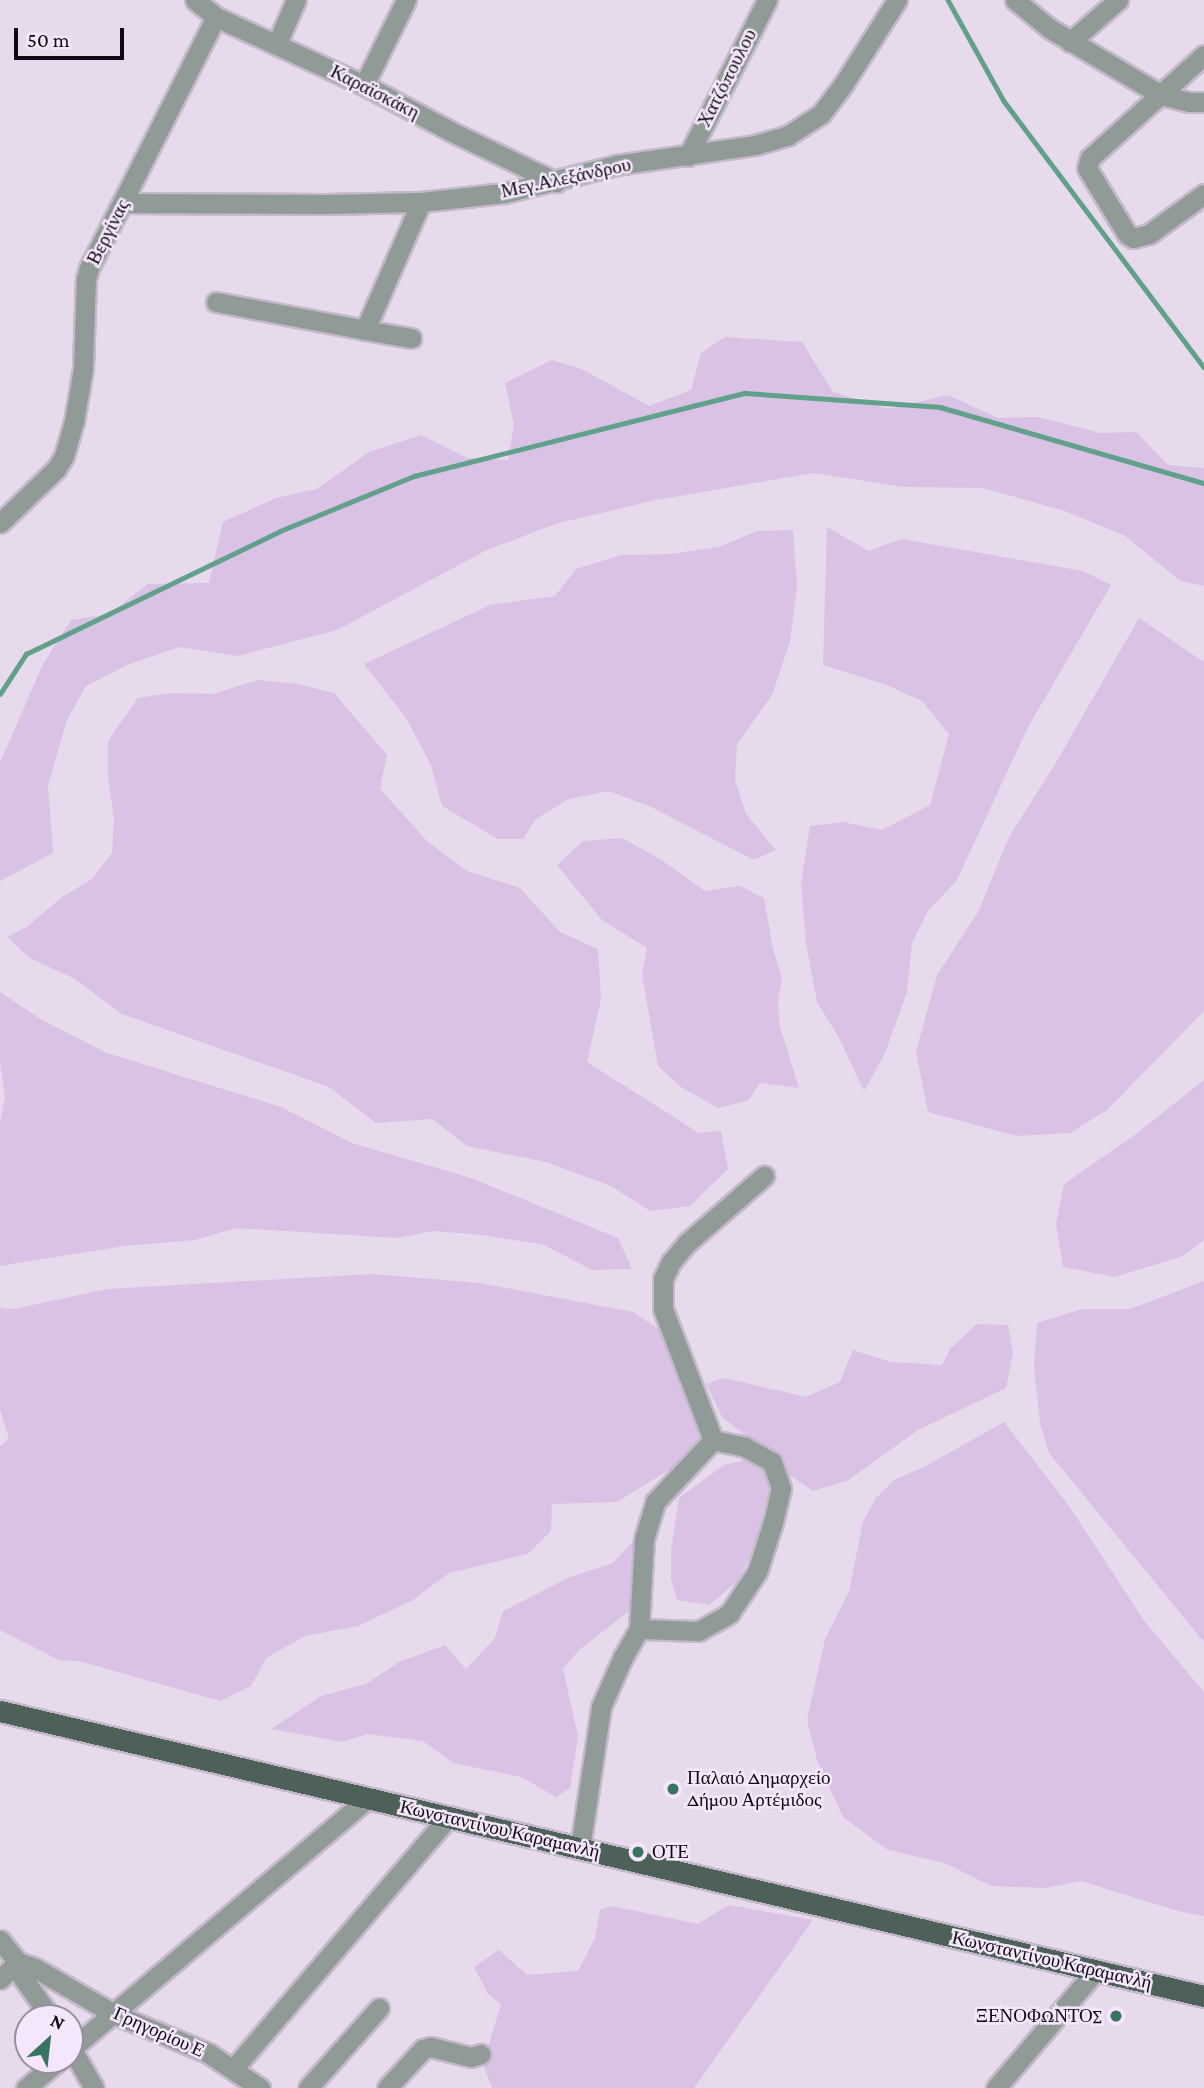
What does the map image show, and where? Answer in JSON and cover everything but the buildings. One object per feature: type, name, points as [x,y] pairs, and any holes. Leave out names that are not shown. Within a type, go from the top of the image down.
[{"type":"main road","name":"Κωνσταντίνου Καραμανλή","points":[[0,1711],[1204,1996]]},
{"type":"street","name":"Καραϊσκάκη","points":[[195,0],[216,17],[364,85],[450,131],[556,182]]},
{"type":"street","points":[[277,43],[296,0]]},
{"type":"street","points":[[364,85],[406,0]]},
{"type":"street","name":"Χατζόπουλου","points":[[688,156],[767,0]]},
{"type":"street","name":"Μεγ.Αλεξάνδρου","points":[[123,203],[421,202],[504,193],[616,165],[755,145],[787,136],[812,122],[843,85],[897,0]]},
{"type":"street","points":[[1015,0],[1070,41],[1161,94],[1189,102],[1204,102]]},
{"type":"street","points":[[1070,41],[1118,0]]},
{"type":"street","name":"Βεργίνας","points":[[0,523],[56,469],[64,456],[74,422],[83,368],[86,279],[216,17]]},
{"type":"street","points":[[1204,55],[1087,164],[1127,234],[1137,239],[1149,234],[1204,194]]},
{"type":"street","points":[[365,330],[421,202]]},
{"type":"street","points":[[216,302],[411,338]]},
{"type":"street","points":[[713,1440],[663,1309],[663,1279],[671,1262],[688,1242],[764,1176]]},
{"type":"street","points":[[580,1849],[601,1707],[623,1657],[639,1629],[644,1539],[648,1516],[670,1483],[713,1440]]},
{"type":"street","points":[[639,1629],[698,1631],[729,1614],[757,1572],[780,1488],[772,1462],[745,1447],[713,1440]]},
{"type":"street","points":[[84,2038],[368,1798]]},
{"type":"street","points":[[234,2068],[448,1817]]},
{"type":"street","points":[[0,1940],[19,1962],[23,1978],[41,2004]]},
{"type":"street","points":[[0,1979],[19,1962]]},
{"type":"street","name":"Γρηγορίου Ε","points":[[19,1962],[35,1968],[114,2014],[208,2053],[260,2088]]},
{"type":"street","points":[[996,2088],[1097,1970]]},
{"type":"street","points":[[308,2088],[379,2008]]},
{"type":"street","points":[[387,2088],[423,2049],[431,2047],[471,2057],[481,2054]]},
{"type":"street","points":[[26,2088],[42,2074]]},
{"type":"shaded area","points":[[725,337],[802,342],[833,392],[888,409],[948,395],[998,418],[1038,417],[1100,433],[1136,432],[1168,465],[1204,468],[1204,586],[1181,581],[1125,536],[1065,511],[983,488],[904,487],[813,473],[656,500],[555,524],[485,551],[337,630],[238,656],[179,647],[127,665],[86,686],[67,720],[48,785],[53,853],[0,881],[0,763],[43,664],[71,620],[109,614],[148,584],[209,583],[223,522],[276,498],[317,489],[369,452],[421,435],[467,458],[508,460],[514,425],[505,383],[552,360],[582,369],[649,406],[691,390],[701,353]]},
{"type":"shaded area","points":[[827,527],[869,551],[901,539],[1083,571],[1111,585],[1028,727],[957,880],[928,911],[912,943],[907,992],[885,1053],[864,1091],[838,1036],[817,1002],[806,943],[801,884],[810,826],[843,822],[882,830],[930,805],[949,734],[922,701],[884,684],[823,665]]},
{"type":"shaded area","points":[[793,530],[797,586],[790,641],[772,695],[737,744],[735,780],[746,814],[776,850],[754,860],[651,807],[609,791],[569,799],[536,819],[523,839],[498,839],[442,806],[431,765],[406,718],[364,664],[490,605],[555,596],[576,569],[621,555],[670,554],[719,547],[757,531]]},
{"type":"shaded area","points":[[1139,618],[1204,662],[1204,1011],[1107,1110],[1070,1133],[1017,1136],[928,1112],[916,1052],[937,975],[978,912],[1010,835],[1054,766]]},
{"type":"shaded area","points":[[258,680],[298,684],[334,693],[387,755],[380,789],[427,841],[467,871],[520,888],[560,932],[598,949],[601,999],[587,1062],[699,1133],[721,1131],[728,1169],[690,1206],[650,1211],[611,1186],[546,1162],[467,1146],[432,1119],[376,1123],[329,1087],[122,1014],[75,979],[30,958],[7,937],[28,926],[62,897],[92,879],[112,853],[114,819],[108,778],[108,741],[138,698],[170,693],[213,694]]},
{"type":"shaded area","points":[[622,838],[660,859],[705,891],[740,886],[764,898],[773,949],[782,979],[778,1001],[780,1027],[799,1088],[760,1083],[749,1100],[718,1108],[681,1087],[658,1066],[642,974],[647,948],[602,920],[557,865],[583,841]]},
{"type":"shaded area","points":[[0,992],[42,1020],[107,1053],[281,1107],[352,1143],[471,1178],[618,1238],[632,1269],[592,1270],[544,1245],[483,1235],[433,1231],[398,1238],[236,1228],[195,1240],[124,1246],[0,1266],[0,1124],[5,1097],[0,1061]]},
{"type":"shaded area","points":[[1204,1080],[1204,1240],[1183,1256],[1115,1277],[1063,1267],[1056,1224],[1064,1184],[1132,1137]]},
{"type":"shaded area","points":[[372,1274],[480,1283],[633,1312],[663,1332],[699,1422],[703,1449],[617,1502],[552,1504],[551,1531],[528,1554],[449,1573],[413,1600],[358,1626],[305,1636],[266,1658],[251,1686],[220,1701],[79,1661],[59,1660],[0,1630],[0,1446],[9,1439],[0,1409],[0,1308],[14,1309],[107,1289]]},
{"type":"shaded area","points":[[1204,1281],[1204,1642],[1049,1453],[1040,1423],[1034,1366],[1037,1323],[1082,1309],[1130,1309]]},
{"type":"shaded area","points":[[977,1324],[1008,1325],[1013,1353],[1006,1388],[918,1430],[847,1481],[813,1491],[782,1470],[774,1457],[722,1417],[706,1384],[724,1378],[806,1397],[840,1382],[853,1350],[891,1362],[942,1365],[950,1349]]},
{"type":"shaded area","points":[[1004,1422],[1069,1506],[1145,1622],[1204,1692],[1204,1916],[1178,1911],[1081,1881],[1046,1888],[991,1886],[945,1863],[888,1850],[843,1817],[817,1760],[807,1720],[825,1639],[849,1592],[863,1522],[876,1498],[894,1480],[924,1467]]},
{"type":"shaded area","points":[[748,1459],[775,1470],[761,1536],[737,1582],[709,1605],[677,1600],[671,1579],[671,1551],[679,1498],[724,1465]]},
{"type":"shaded area","points":[[635,1539],[632,1609],[579,1650],[563,1669],[578,1736],[570,1788],[556,1797],[521,1777],[453,1763],[423,1741],[367,1734],[343,1742],[271,1729],[321,1696],[366,1684],[399,1662],[445,1645],[466,1669],[495,1638],[503,1611],[570,1577],[613,1563]]},
{"type":"shaded area","points":[[728,1905],[813,1920],[694,2088],[492,2088],[483,2064],[501,2004],[488,1994],[474,1967],[499,1950],[527,1975],[578,1971],[595,1938],[600,1910],[612,1906],[698,1924]]},
{"type":"waterway","points":[[948,0],[1004,101],[1204,367]]},
{"type":"waterway","points":[[0,694],[26,654],[280,531],[414,476],[745,393],[940,407],[1204,483]]},
{"type":"place","name":"Παλαιό Δημαρχείο Δήμου Αρτέμιδος","points":[[673,1789]]},
{"type":"place","name":"ΟΤΕ","points":[[638,1852]]},
{"type":"place","name":"ΞΕΝΟΦΩΝΤΟΣ","points":[[1116,2016]]}]
